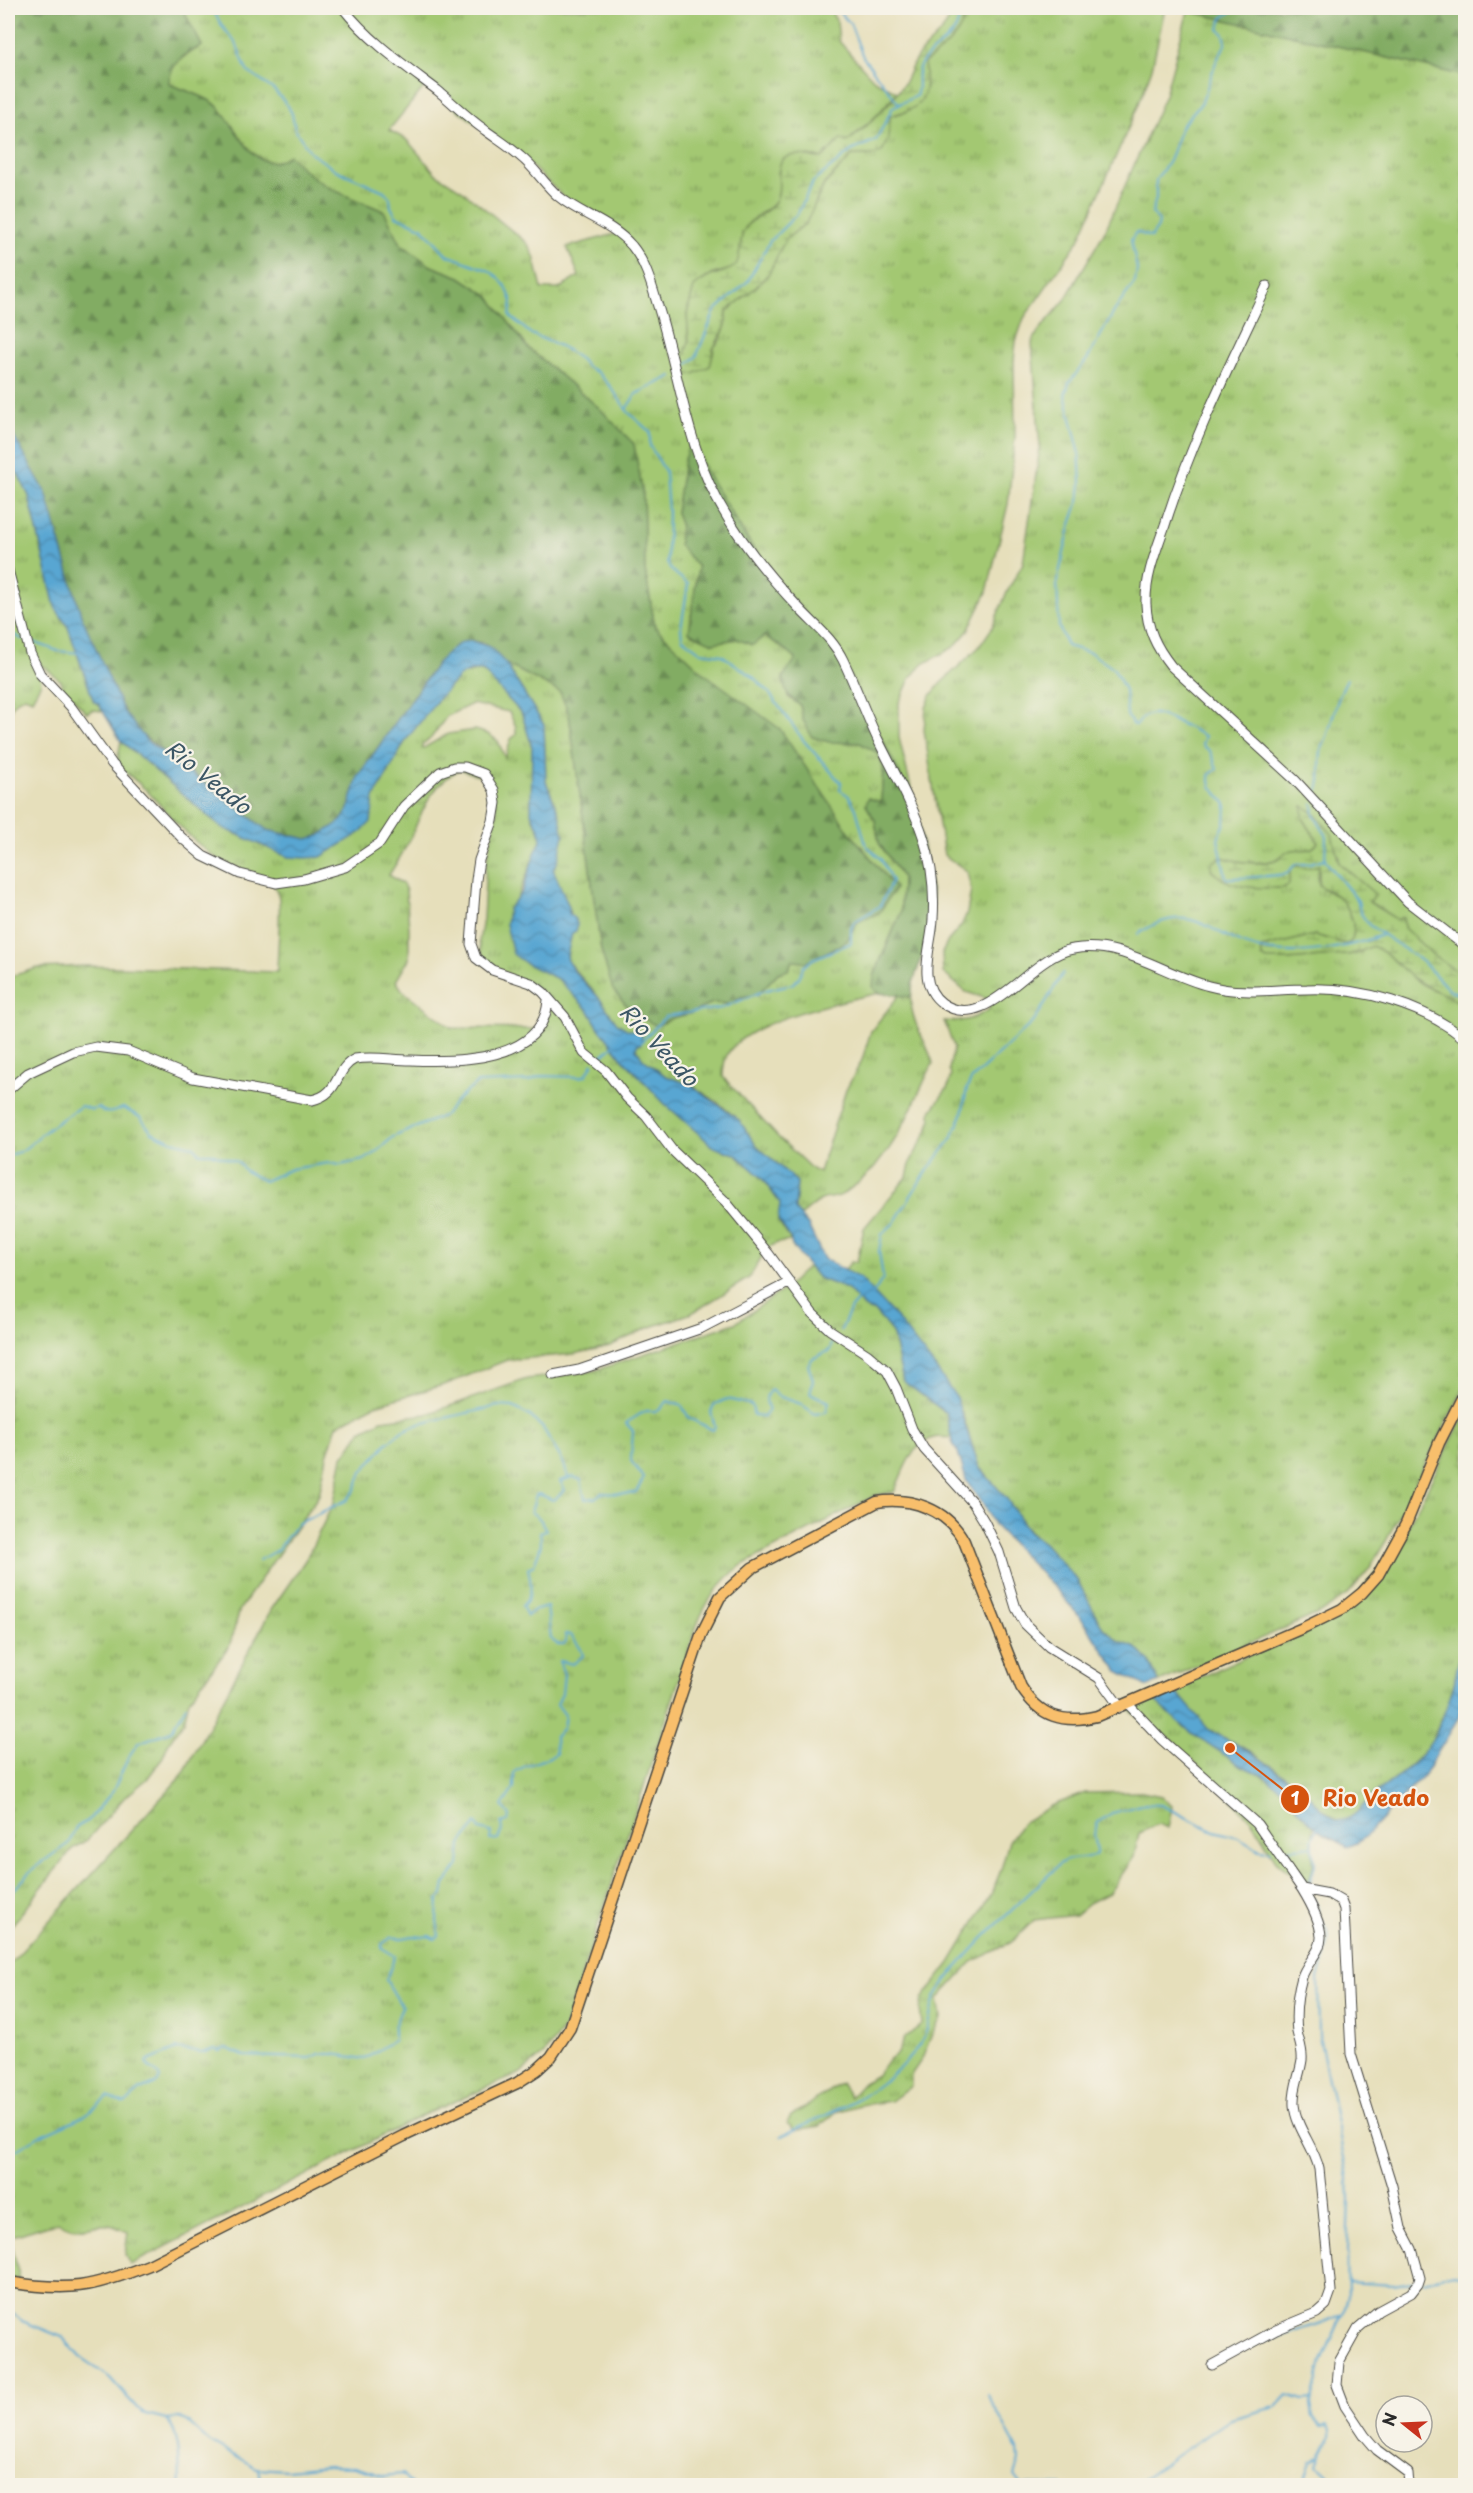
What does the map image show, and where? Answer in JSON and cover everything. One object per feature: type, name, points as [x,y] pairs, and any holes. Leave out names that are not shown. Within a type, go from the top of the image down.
[{"type":"main road","points":[[8,2282],[61,2289],[89,2286],[149,2265],[404,2136],[517,2083],[537,2070],[551,2057],[570,2028],[701,1635],[720,1597],[752,1568],[877,1502],[893,1500],[928,1507],[944,1516],[957,1528],[1021,1687],[1029,1700],[1040,1710],[1070,1720],[1097,1716],[1305,1627],[1341,1609],[1362,1593],[1378,1575],[1406,1524],[1439,1443],[1466,1389]]},
{"type":"street","points":[[343,8],[402,65],[522,157],[559,196],[619,234],[643,263],[667,337],[702,465],[714,494],[752,553],[799,609],[834,643],[879,742],[919,822],[930,857],[932,875],[934,918],[927,980],[930,991],[936,998],[951,1008],[975,1011],[997,998],[1038,964],[1052,956],[1075,948],[1096,948],[1131,955],[1205,986],[1226,990],[1246,992],[1328,989],[1385,1000],[1440,1022],[1466,1040]]},
{"type":"street","points":[[1267,286],[1193,445],[1149,572],[1146,604],[1152,636],[1158,650],[1178,674],[1295,780],[1408,902],[1466,947]]},
{"type":"street","points":[[8,570],[30,653],[44,680],[81,720],[112,764],[182,838],[204,856],[233,871],[253,879],[276,884],[304,879],[345,867],[380,843],[404,806],[440,772],[454,767],[465,767],[484,774],[494,790],[496,803],[478,870],[471,935],[472,950],[485,966],[531,983],[543,992],[565,1017],[584,1053],[606,1071],[672,1150],[726,1202],[819,1321],[887,1371],[912,1429],[924,1449],[973,1503],[984,1521],[999,1552],[1016,1608],[1025,1624],[1049,1647],[1099,1678],[1124,1706],[1257,1824],[1302,1889],[1316,1916],[1321,1937],[1318,1948],[1302,1976],[1298,1996],[1298,2033],[1302,2060],[1296,2083],[1294,2106],[1296,2119],[1316,2157],[1319,2169],[1331,2291],[1326,2305],[1317,2313],[1276,2330],[1212,2365]]},
{"type":"street","points":[[8,1090],[28,1072],[73,1052],[96,1047],[128,1051],[193,1078],[312,1100],[329,1094],[345,1067],[355,1059],[453,1061],[513,1047],[537,1032],[543,1023],[548,1000]]},
{"type":"street","points":[[553,1375],[579,1370],[702,1328],[790,1282]]},
{"type":"street","points":[[1302,1889],[1337,1897],[1344,1909],[1351,2054],[1392,2186],[1401,2228],[1420,2271],[1420,2278],[1415,2289],[1378,2311],[1358,2328],[1339,2362],[1337,2385],[1339,2395],[1353,2419],[1377,2450],[1408,2473],[1409,2486]]},
{"type":"green space","points":[[8,8],[182,8],[202,46],[179,60],[172,70],[169,84],[212,102],[220,109],[254,155],[265,161],[276,162],[289,155],[322,183],[344,195],[384,211],[401,244],[431,266],[460,277],[489,296],[528,348],[599,408],[634,444],[643,494],[645,570],[655,627],[705,674],[780,729],[847,829],[895,888],[879,913],[857,922],[847,941],[812,960],[792,961],[788,970],[778,973],[757,995],[740,997],[735,1004],[712,1003],[657,1026],[633,1013],[613,990],[601,950],[569,714],[560,692],[506,664],[484,643],[472,641],[438,662],[358,776],[348,811],[341,821],[319,836],[307,839],[267,830],[138,732],[124,712],[81,615],[46,493],[8,426]]},
{"type":"green space","points":[[182,8],[829,8],[837,22],[839,41],[874,80],[897,92],[877,115],[847,142],[840,140],[822,158],[799,155],[778,174],[778,197],[744,230],[736,266],[711,275],[694,287],[687,314],[689,342],[681,365],[710,366],[714,347],[720,340],[726,325],[727,311],[769,273],[785,240],[806,223],[824,185],[853,155],[874,155],[890,122],[890,116],[905,112],[926,87],[924,63],[952,40],[962,25],[965,8],[1165,8],[1152,68],[1138,106],[1079,240],[1024,318],[1016,341],[1015,437],[1008,504],[987,592],[968,631],[954,647],[925,663],[916,671],[899,703],[899,738],[915,804],[803,617],[739,528],[706,472],[678,503],[676,512],[680,524],[679,545],[698,567],[690,620],[713,643],[737,639],[753,645],[764,635],[797,659],[783,677],[788,697],[800,705],[803,720],[829,742],[860,743],[878,753],[883,769],[881,802],[866,805],[875,820],[879,843],[902,877],[901,912],[880,961],[873,987],[879,993],[799,1013],[759,1029],[742,1039],[730,1050],[723,1070],[723,1077],[777,1136],[813,1170],[819,1172],[846,1090],[862,1060],[871,1031],[899,995],[911,997],[913,1015],[933,1063],[907,1118],[887,1151],[875,1167],[840,1196],[821,1200],[799,1217],[795,1210],[797,1182],[755,1144],[739,1120],[716,1101],[691,1085],[666,1076],[643,1059],[636,1049],[635,1031],[627,1030],[617,1023],[568,962],[567,955],[572,933],[569,907],[553,869],[558,861],[559,813],[546,782],[544,725],[506,664],[560,692],[569,714],[601,950],[633,1013],[657,1026],[712,1003],[727,1004],[740,997],[757,995],[778,973],[788,970],[792,961],[812,960],[847,941],[857,922],[879,913],[895,888],[847,829],[705,674],[655,627],[645,570],[643,494],[599,408],[528,348],[489,296],[460,277],[431,266],[401,244],[384,211],[322,183],[289,155],[277,161],[266,161],[247,146],[223,113],[211,101],[169,84],[172,70],[179,60],[202,46]],"holes":[[[425,86],[525,160],[571,204],[619,233],[567,247],[579,276],[559,289],[542,289],[534,256],[527,243],[463,191],[436,174],[407,140],[389,130]]]},
{"type":"green space","points":[[952,8],[965,8],[962,25],[952,40],[924,63],[924,96],[916,106],[890,116],[888,138],[882,152],[874,155],[853,155],[824,184],[806,223],[785,240],[769,273],[727,311],[725,328],[714,347],[710,366],[694,374],[688,374],[681,365],[689,342],[687,314],[694,287],[699,282],[735,266],[744,230],[750,222],[768,210],[775,202],[778,195],[782,160],[788,156],[798,155],[822,158],[841,139],[847,142],[862,130],[898,92],[918,56],[948,22]]},
{"type":"green space","points":[[1189,8],[1465,8],[1465,76],[1188,11]]},
{"type":"green space","points":[[1188,11],[1465,76],[1465,977],[1434,956],[1404,928],[1403,917],[1397,920],[1368,901],[1375,895],[1339,863],[1339,855],[1303,818],[1318,842],[1312,848],[1292,850],[1275,860],[1255,863],[1221,857],[1274,888],[1283,888],[1289,884],[1290,870],[1295,865],[1307,868],[1319,865],[1319,884],[1340,898],[1350,914],[1354,932],[1350,943],[1345,944],[1315,935],[1261,948],[1262,957],[1287,960],[1355,954],[1372,946],[1386,953],[1422,984],[1465,1006],[1465,1386],[1386,1541],[1369,1569],[1348,1594],[1320,1613],[1159,1682],[1148,1660],[1136,1648],[1120,1642],[1103,1628],[1077,1580],[1044,1543],[1029,1532],[1007,1499],[979,1467],[962,1412],[845,1269],[851,1262],[857,1262],[864,1228],[907,1177],[911,1161],[929,1128],[930,1113],[948,1087],[954,1047],[944,1021],[968,1020],[990,1009],[985,998],[966,992],[943,973],[942,953],[948,941],[961,926],[967,913],[971,890],[967,871],[944,855],[924,730],[926,708],[930,697],[940,684],[979,647],[992,628],[1006,594],[1023,563],[1040,447],[1032,343],[1038,332],[1065,300],[1105,231],[1165,95]]},
{"type":"green space","points":[[692,438],[706,472],[770,576],[832,641],[915,804],[933,901],[928,938],[913,983],[911,997],[879,993],[873,988],[874,976],[901,912],[902,877],[879,843],[875,820],[866,805],[868,798],[881,802],[883,769],[878,753],[860,743],[829,742],[812,737],[803,720],[800,705],[790,696],[784,686],[783,677],[796,659],[778,644],[764,636],[753,645],[737,639],[713,643],[689,632],[698,567],[679,545],[680,524],[676,512],[684,459]]},
{"type":"green space","points":[[8,461],[18,474],[29,496],[55,607],[68,627],[94,702],[98,703],[103,711],[92,710],[87,713],[62,687],[62,682],[42,665],[41,683],[32,699],[25,696],[15,702],[8,723]]},
{"type":"green space","points":[[480,670],[491,677],[522,714],[532,747],[532,817],[540,831],[541,841],[517,898],[527,964],[558,979],[589,1011],[622,1058],[664,1103],[714,1147],[735,1154],[761,1177],[781,1204],[778,1220],[791,1241],[777,1243],[767,1248],[749,1278],[692,1313],[648,1328],[610,1346],[574,1354],[507,1360],[447,1384],[375,1405],[337,1425],[327,1456],[319,1495],[240,1609],[229,1647],[189,1700],[184,1721],[169,1742],[162,1759],[147,1779],[123,1799],[87,1840],[72,1849],[8,1930],[8,977],[38,968],[86,966],[277,972],[280,908],[278,894],[274,887],[263,877],[225,863],[209,853],[182,829],[145,789],[116,766],[121,741],[221,827],[288,857],[321,857],[374,798],[406,740],[439,698],[461,675]],"holes":[[[472,704],[509,712],[516,727],[516,735],[511,739],[505,758],[498,741],[488,734],[475,730],[448,734],[422,749],[422,745],[431,738],[447,716]],[[460,769],[489,780],[497,812],[486,864],[483,919],[479,942],[481,953],[488,964],[544,993],[547,1021],[545,1029],[452,1028],[403,991],[396,981],[409,959],[409,928],[406,891],[403,884],[389,875],[434,791]]]},
{"type":"green space","points":[[1303,806],[1313,812],[1332,834],[1339,863],[1376,895],[1369,902],[1397,920],[1403,917],[1404,928],[1434,956],[1465,977],[1465,1006],[1418,981],[1385,953],[1372,946],[1355,954],[1287,960],[1267,960],[1262,957],[1261,948],[1315,935],[1345,944],[1350,943],[1353,938],[1352,919],[1347,907],[1340,898],[1319,885],[1319,865],[1307,868],[1295,866],[1290,870],[1289,884],[1283,888],[1253,888],[1234,884],[1225,881],[1211,869],[1212,863],[1221,857],[1241,862],[1262,863],[1275,860],[1290,851],[1306,850],[1315,846],[1318,842],[1303,818]]},
{"type":"green space","points":[[808,1266],[818,1278],[847,1289],[866,1309],[875,1312],[888,1327],[893,1335],[903,1381],[946,1413],[952,1438],[935,1437],[918,1447],[908,1461],[894,1492],[876,1495],[742,1565],[727,1578],[710,1600],[697,1625],[564,2028],[544,2054],[519,2074],[425,2114],[130,2265],[125,2255],[128,2232],[111,2226],[72,2229],[58,2222],[10,2237],[20,2280],[8,2278],[8,1966],[183,1774],[271,1610],[306,1559],[334,1502],[343,1457],[361,1431],[382,1420],[427,1414],[527,1379],[594,1371],[735,1323],[785,1289]]},
{"type":"green space","points":[[1465,1414],[1465,1648],[1461,1654],[1454,1688],[1429,1746],[1408,1768],[1371,1797],[1351,1819],[1339,1821],[1325,1812],[1299,1786],[1250,1751],[1209,1730],[1174,1689],[1292,1636],[1322,1625],[1340,1615],[1399,1544]]},
{"type":"green space","points":[[1152,1698],[1189,1731],[1240,1765],[1264,1776],[1288,1794],[1298,1810],[1314,1825],[1312,1872],[1305,1886],[1276,1861],[1252,1821],[1206,1773],[1171,1739],[1127,1709]]},
{"type":"green space","points":[[1142,1792],[1161,1796],[1172,1806],[1168,1828],[1158,1824],[1139,1833],[1134,1857],[1109,1893],[1089,1903],[1075,1915],[1034,1920],[1013,1941],[972,1962],[938,1999],[941,2018],[922,2059],[911,2075],[911,2086],[891,2101],[860,2105],[836,2112],[820,2126],[795,2130],[787,2123],[791,2116],[841,2083],[850,2097],[863,2083],[877,2075],[888,2060],[898,2053],[905,2038],[922,2024],[920,2010],[922,1999],[950,1963],[990,1897],[1009,1841],[1022,1823],[1051,1806],[1085,1793]]},
{"type":"water","points":[[8,426],[46,493],[81,615],[124,712],[147,741],[267,830],[307,839],[319,836],[341,821],[348,811],[358,776],[438,662],[454,647],[462,642],[472,641],[490,647],[506,664],[544,725],[546,782],[559,813],[564,835],[558,861],[553,869],[569,907],[569,914],[577,923],[567,955],[573,970],[600,999],[617,1023],[628,1030],[642,1033],[641,1043],[636,1049],[643,1059],[666,1076],[691,1085],[739,1120],[755,1144],[797,1182],[795,1210],[808,1225],[824,1259],[861,1279],[893,1314],[956,1397],[979,1467],[1007,1499],[1028,1532],[1044,1543],[1077,1580],[1103,1628],[1120,1642],[1136,1648],[1148,1660],[1159,1682],[1147,1687],[1118,1671],[1084,1622],[1056,1589],[995,1526],[966,1480],[958,1452],[953,1446],[946,1413],[903,1381],[893,1335],[875,1312],[866,1309],[847,1289],[818,1278],[792,1246],[790,1237],[778,1220],[780,1203],[761,1177],[735,1154],[714,1147],[664,1103],[622,1058],[589,1011],[558,979],[527,964],[513,954],[506,924],[508,909],[522,892],[541,841],[540,831],[531,813],[532,747],[522,714],[483,671],[471,671],[461,675],[439,698],[406,740],[374,798],[371,822],[360,833],[321,857],[288,857],[221,827],[120,740],[98,703],[94,702],[68,627],[55,607],[29,496],[18,474],[8,461]]},
{"type":"water","points":[[1465,1648],[1465,1700],[1457,1721],[1424,1775],[1368,1834],[1359,1842],[1348,1847],[1321,1832],[1298,1810],[1288,1794],[1264,1776],[1240,1765],[1189,1731],[1152,1698],[1174,1689],[1209,1730],[1249,1751],[1299,1786],[1325,1812],[1338,1821],[1354,1814],[1423,1753],[1436,1733],[1445,1712]]},
{"type":"waterway","points":[[212,8],[222,26],[236,43],[247,71],[274,90],[288,106],[295,130],[312,154],[336,170],[384,191],[390,198],[391,207],[396,216],[422,227],[447,255],[488,270],[498,277],[506,287],[512,301],[510,316],[531,334],[562,347],[597,372],[611,387],[628,412],[650,432],[650,446],[665,471],[668,512],[667,562],[670,569],[688,584],[681,628],[682,638],[701,652],[722,655],[752,676],[767,690],[804,741],[841,783],[840,790],[849,796],[856,809],[866,845],[881,859],[892,881],[880,906],[854,922],[851,929],[851,943],[813,959],[803,967],[799,978],[792,984],[766,990],[722,1008],[666,1016],[641,1042]]},
{"type":"waterway","points":[[835,8],[850,23],[863,57],[899,104]]},
{"type":"waterway","points":[[683,368],[696,357],[715,311],[748,281],[770,241],[798,213],[813,182],[851,151],[876,140],[893,107],[916,96],[919,68],[927,57],[953,33],[959,18],[957,8]]},
{"type":"waterway","points":[[1237,8],[1222,18],[1219,29],[1224,34],[1226,43],[1216,62],[1202,102],[1182,125],[1169,161],[1156,180],[1156,198],[1152,213],[1159,221],[1158,227],[1151,237],[1136,232],[1131,240],[1137,269],[1135,282],[1115,310],[1088,358],[1069,383],[1065,395],[1079,450],[1081,483],[1079,501],[1070,527],[1057,582],[1059,627],[1067,646],[1091,653],[1114,669],[1125,690],[1127,715],[1132,724],[1136,725],[1146,715],[1156,714],[1205,736],[1202,745],[1210,751],[1217,769],[1209,775],[1211,786],[1226,804],[1225,823],[1218,839],[1226,878],[1286,874],[1296,864],[1324,859],[1358,901],[1360,912],[1369,925],[1423,962],[1449,990],[1466,996]]},
{"type":"waterway","points":[[626,409],[636,394],[672,376]]},
{"type":"waterway","points":[[8,632],[22,639]]},
{"type":"waterway","points":[[30,641],[58,651],[80,653]]},
{"type":"waterway","points":[[1315,798],[1320,779],[1321,751],[1347,679]]},
{"type":"waterway","points":[[1313,804],[1314,815],[1326,835],[1325,860]]},
{"type":"waterway","points":[[1138,934],[1158,923],[1174,919],[1189,920],[1203,924],[1247,945],[1279,952],[1340,947],[1382,935]]},
{"type":"waterway","points":[[872,1296],[883,1278],[879,1251],[882,1234],[894,1223],[922,1178],[952,1138],[962,1114],[967,1088],[971,1080],[1035,1020],[1063,973]]},
{"type":"waterway","points":[[600,1057],[614,1045]]},
{"type":"waterway","points":[[8,1156],[24,1149],[81,1106],[93,1110],[98,1107],[107,1112],[123,1108],[140,1117],[152,1132],[172,1141],[193,1146],[200,1153],[210,1153],[238,1162],[245,1171],[264,1181],[291,1169],[329,1163],[340,1165],[364,1160],[393,1137],[445,1115],[455,1102],[477,1083],[529,1081],[541,1076],[580,1077],[586,1075],[593,1063]]},
{"type":"waterway","points":[[841,1330],[851,1308],[859,1299]]},
{"type":"waterway","points":[[8,2155],[41,2135],[84,2116],[108,2097],[125,2104],[139,2091],[157,2083],[160,2078],[146,2062],[177,2049],[202,2053],[226,2048],[244,2056],[310,2058],[319,2054],[333,2054],[365,2059],[394,2040],[394,2027],[402,2007],[386,1980],[395,1956],[382,1948],[382,1944],[392,1937],[429,1936],[435,1939],[439,1936],[438,1900],[443,1895],[445,1884],[459,1865],[461,1844],[476,1823],[480,1829],[491,1832],[490,1840],[499,1839],[502,1832],[501,1823],[508,1821],[510,1816],[502,1806],[514,1788],[514,1772],[556,1754],[555,1737],[563,1728],[565,1715],[557,1704],[562,1694],[564,1674],[559,1661],[573,1664],[583,1656],[571,1635],[565,1634],[564,1644],[557,1644],[551,1639],[547,1607],[533,1611],[527,1616],[522,1606],[530,1593],[528,1568],[534,1565],[540,1550],[540,1532],[546,1530],[540,1519],[531,1512],[536,1495],[539,1494],[553,1500],[565,1490],[560,1481],[573,1477],[581,1480],[585,1499],[595,1498],[601,1493],[636,1492],[644,1478],[631,1461],[633,1431],[626,1423],[645,1411],[658,1411],[668,1401],[682,1406],[689,1418],[713,1430],[715,1427],[711,1412],[715,1404],[727,1399],[752,1405],[754,1416],[764,1417],[769,1410],[766,1397],[771,1390],[778,1396],[801,1404],[815,1414],[826,1412],[829,1402],[810,1393],[813,1380],[808,1365],[812,1359],[830,1350],[833,1340]]},
{"type":"waterway","points":[[259,1560],[277,1550],[297,1524],[347,1500],[355,1490],[362,1472],[387,1443],[402,1431],[419,1424],[498,1406],[513,1407],[530,1416],[543,1428],[563,1462],[568,1477]]},
{"type":"waterway","points":[[8,1896],[34,1868],[69,1843],[76,1827],[88,1821],[113,1791],[129,1756],[138,1743],[171,1731],[186,1706]]},
{"type":"waterway","points":[[781,2136],[860,2097],[896,2072],[923,2039],[935,1997],[951,1974],[996,1925],[1061,1863],[1069,1859],[1095,1855],[1097,1851],[1094,1834],[1098,1822],[1112,1813],[1145,1804],[1161,1805],[1214,1831],[1238,1837],[1260,1850],[1271,1851]]},
{"type":"waterway","points":[[1309,1886],[1315,1864],[1312,1840],[1318,1826]]},
{"type":"waterway","points":[[1280,1850],[1312,1846]]},
{"type":"waterway","points":[[1314,1898],[1319,1912]]},
{"type":"waterway","points":[[1322,1920],[1329,1940],[1318,1979],[1319,2035],[1348,2178],[1348,2296],[1344,2311],[1322,2361],[1311,2404],[1313,2418],[1320,2426],[1328,2425],[1330,2430],[1329,2440],[1318,2465],[1328,2474],[1334,2486]]},
{"type":"waterway","points":[[1423,2281],[1453,2274],[1466,2276]]},
{"type":"waterway","points":[[1348,2282],[1394,2285],[1417,2281]]},
{"type":"waterway","points":[[8,2309],[22,2321],[62,2337],[80,2357],[109,2377],[137,2408],[146,2414],[187,2421],[210,2442],[257,2468],[286,2470],[328,2466],[354,2467],[384,2476],[402,2474],[413,2486]]},
{"type":"waterway","points":[[1266,2341],[1328,2321],[1342,2314]]},
{"type":"waterway","points":[[987,2394],[1018,2450],[1019,2460],[1014,2476],[1021,2485]]},
{"type":"waterway","points":[[1090,2486],[1140,2481],[1230,2419],[1276,2407],[1287,2395],[1303,2400],[1313,2399]]},
{"type":"waterway","points":[[166,2419],[177,2442],[180,2486]]},
{"type":"waterway","points":[[1302,2486],[1311,2462],[1321,2456]]},
{"type":"waterway","points":[[259,2468],[262,2486]]},
{"type":"waterway","points":[[1022,2485],[1062,2486]]},
{"type":"place","name":"Rio Veado","points":[[1230,1748]]}]
